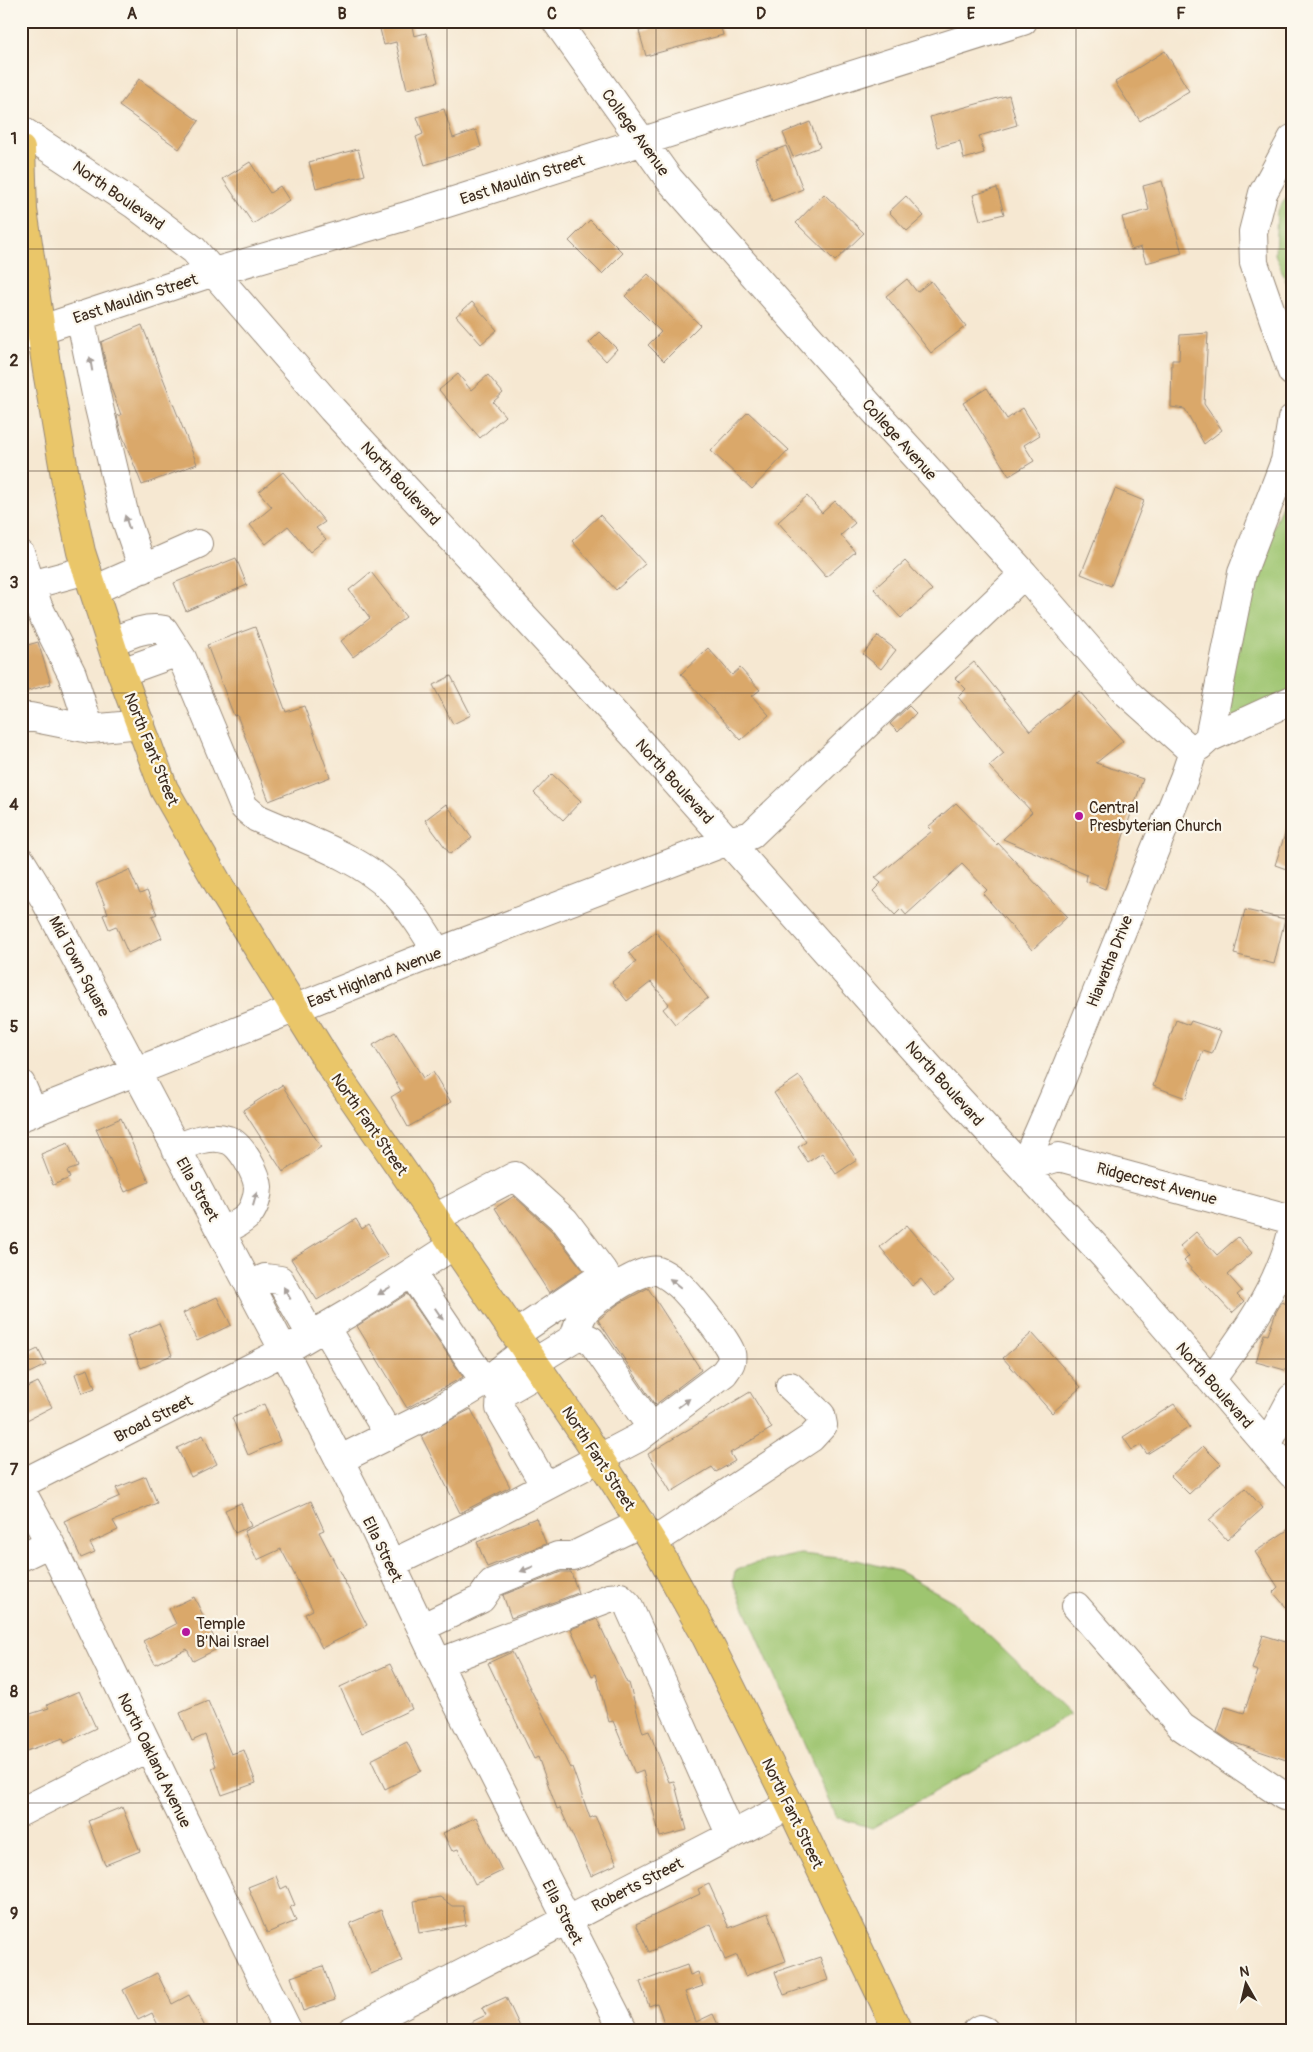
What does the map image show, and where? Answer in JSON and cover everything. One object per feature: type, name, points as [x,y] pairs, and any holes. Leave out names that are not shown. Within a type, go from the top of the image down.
[{"type":"main road","name":"North Fant Street","points":[[21,149],[31,333],[81,552],[164,789],[220,887],[330,1065],[600,1458],[647,1532],[703,1631],[790,1805],[898,2031]]},
{"type":"street","name":"College Avenue","points":[[556,21],[669,179],[869,405],[1024,574],[1127,693],[1201,745]]},
{"type":"street","name":"East Mauldin Street","points":[[31,333],[214,272],[403,217],[1024,21]]},
{"type":"street","name":"North Boulevard","points":[[21,130],[135,205],[194,250],[332,409],[632,733],[931,1069],[1106,1258],[1292,1474]]},
{"type":"street","points":[[1292,138],[1263,193],[1253,232],[1253,240],[1254,263],[1292,372]]},
{"type":"street","points":[[80,316],[97,399],[123,508],[142,569]]},
{"type":"street","name":"Hiawatha Drive","points":[[1023,1168],[1060,1083],[1178,795],[1201,745],[1242,574],[1285,462],[1292,419]]},
{"type":"street","points":[[31,585],[90,580],[142,569],[198,544]]},
{"type":"street","points":[[21,555],[38,606],[72,674],[90,729]]},
{"type":"street","name":"East Highland Avenue","points":[[27,1115],[437,952],[728,840],[751,835],[1024,574]]},
{"type":"street","points":[[111,642],[138,631],[154,628],[164,630],[178,652],[244,807],[257,818],[353,862],[392,889],[419,922],[437,952]]},
{"type":"street","points":[[122,672],[178,652]]},
{"type":"street","points":[[1201,745],[1292,700]]},
{"type":"street","points":[[21,719],[30,717],[90,729],[141,724]]},
{"type":"street","name":"Mid Town Square","points":[[21,862],[45,900],[136,1072]]},
{"type":"street","name":"Ella Street","points":[[136,1072],[284,1351],[391,1564],[438,1663],[624,2031]]},
{"type":"street","points":[[21,1084],[27,1115]]},
{"type":"street","points":[[176,1149],[192,1140],[207,1138],[229,1140],[243,1152],[258,1185],[257,1198],[250,1213],[222,1232]]},
{"type":"street","name":"Ridgecrest Avenue","points":[[1023,1168],[1060,1157],[1292,1220]]},
{"type":"street","points":[[435,1218],[514,1176],[565,1221],[605,1274],[529,1354],[501,1394],[500,1408],[545,1486]]},
{"type":"street","points":[[1211,1380],[1239,1342],[1274,1284],[1284,1261],[1292,1232]]},
{"type":"street","name":"Broad Street","points":[[21,1484],[284,1351],[412,1274],[454,1245]]},
{"type":"street","points":[[391,1564],[472,1525],[638,1438],[724,1374],[732,1361],[731,1351],[724,1340],[678,1284],[658,1270],[648,1270],[636,1274],[587,1309],[580,1318],[574,1338]]},
{"type":"street","points":[[412,1274],[485,1382]]},
{"type":"street","points":[[249,1285],[265,1278],[280,1280],[318,1331],[389,1435]]},
{"type":"street","points":[[339,1460],[435,1412],[529,1354],[583,1336],[591,1340],[651,1428]]},
{"type":"street","points":[[421,1628],[481,1599],[492,1583],[558,1556],[573,1556],[647,1532],[811,1438],[823,1426],[822,1415],[790,1386]]},
{"type":"street","points":[[1267,1445],[1292,1398]]},
{"type":"street","name":"North Oakland Avenue","points":[[21,1490],[50,1543],[288,2031]]},
{"type":"street","points":[[21,1558],[50,1543]]},
{"type":"street","points":[[438,1663],[609,1598],[620,1597],[628,1605],[731,1836]]},
{"type":"street","points":[[1076,1606],[1182,1727],[1284,1796],[1292,1796]]},
{"type":"street","points":[[21,1812],[149,1747]]},
{"type":"street","name":"Roberts Street","points":[[351,2031],[790,1805]]},
{"type":"street","points":[[977,2031],[980,2029],[985,2031]]},
{"type":"green space","points":[[1292,188],[1292,296],[1275,254],[1277,212]]},
{"type":"green space","points":[[1292,478],[1292,690],[1236,717],[1223,709],[1246,600]]},
{"type":"green space","points":[[801,1554],[857,1560],[899,1571],[954,1602],[1070,1714],[872,1828],[836,1817],[733,1581],[735,1571],[752,1564]]},
{"type":"building","points":[[411,21],[414,36],[426,33],[438,82],[407,89],[396,42],[384,45],[380,29]]},
{"type":"building","points":[[649,21],[719,21],[723,35],[646,56],[639,31],[651,28]]},
{"type":"building","points":[[1165,51],[1189,91],[1140,121],[1115,82]]},
{"type":"building","points":[[139,79],[199,121],[179,149],[119,106]]},
{"type":"building","points":[[1009,95],[1017,125],[979,136],[984,153],[964,159],[960,141],[938,147],[930,117]]},
{"type":"building","points":[[444,109],[453,138],[476,130],[481,147],[425,165],[416,137],[423,134],[417,117]]},
{"type":"building","points":[[810,122],[820,147],[793,157],[783,133]]},
{"type":"building","points":[[786,146],[803,189],[772,201],[755,158]]},
{"type":"building","points":[[358,149],[365,175],[316,188],[309,162]]},
{"type":"building","points":[[250,162],[270,193],[280,186],[289,200],[253,224],[223,179]]},
{"type":"building","points":[[1162,181],[1182,253],[1146,263],[1141,247],[1131,250],[1122,217],[1149,210],[1143,186]]},
{"type":"building","points":[[997,188],[1004,214],[980,220],[973,195]]},
{"type":"building","points":[[824,194],[864,233],[835,261],[796,223]]},
{"type":"building","points":[[906,196],[924,216],[907,231],[889,212]]},
{"type":"building","points":[[590,220],[623,253],[602,274],[569,241]]},
{"type":"building","points":[[648,274],[700,325],[664,361],[648,345],[661,332],[625,296]]},
{"type":"building","points":[[907,279],[917,292],[931,281],[966,326],[931,353],[886,296]]},
{"type":"building","points":[[472,302],[497,330],[481,344],[456,316]]},
{"type":"building","points":[[142,325],[197,464],[142,485],[121,432],[117,416],[121,415],[111,388],[101,342]]},
{"type":"building","points":[[600,332],[617,349],[606,361],[589,343]]},
{"type":"building","points":[[1208,333],[1204,404],[1222,430],[1204,444],[1185,409],[1171,407],[1172,360],[1179,360],[1180,335]]},
{"type":"building","points":[[458,374],[471,390],[488,375],[503,393],[493,402],[505,416],[480,438],[439,390]]},
{"type":"building","points":[[987,388],[1007,419],[1023,408],[1040,435],[1024,445],[1034,461],[1009,476],[963,403]]},
{"type":"building","points":[[748,412],[789,450],[752,489],[711,451]]},
{"type":"building","points":[[283,472],[325,522],[316,528],[326,539],[310,552],[288,526],[266,544],[250,525],[272,507],[259,492]]},
{"type":"building","points":[[1115,489],[1144,501],[1111,586],[1081,574]]},
{"type":"building","points":[[807,496],[822,513],[835,501],[855,523],[841,535],[855,552],[826,577],[778,522]]},
{"type":"building","points":[[600,515],[645,564],[616,590],[572,541]]},
{"type":"building","points":[[236,558],[247,585],[186,611],[174,583]]},
{"type":"building","points":[[905,561],[932,590],[901,618],[874,589]]},
{"type":"building","points":[[371,572],[406,617],[353,657],[341,641],[370,618],[349,590]]},
{"type":"building","points":[[255,627],[286,712],[304,706],[330,777],[269,801],[237,715],[234,716],[207,645]]},
{"type":"building","points":[[878,636],[896,650],[881,669],[863,654]]},
{"type":"building","points":[[38,642],[51,684],[21,693],[21,647]]},
{"type":"building","points":[[708,648],[732,675],[740,668],[760,690],[752,696],[769,715],[741,740],[681,674]]},
{"type":"building","points":[[974,662],[1030,731],[1079,691],[1123,741],[1096,763],[1143,779],[1105,889],[1086,881],[1087,875],[1003,839],[1032,812],[989,766],[1004,753],[958,697],[966,689],[955,678]]},
{"type":"building","points":[[451,676],[471,715],[453,724],[433,685]]},
{"type":"building","points":[[909,706],[916,713],[898,732],[890,724]]},
{"type":"building","points":[[552,774],[581,801],[563,820],[534,793]]},
{"type":"building","points":[[956,803],[997,845],[998,843],[1067,917],[1032,950],[983,894],[987,890],[962,864],[906,915],[901,909],[895,915],[873,891],[881,883],[875,878],[932,831],[928,827]]},
{"type":"building","points":[[446,804],[472,838],[450,854],[425,820]]},
{"type":"building","points":[[1289,822],[1292,822],[1292,871],[1275,865]]},
{"type":"building","points":[[129,870],[140,894],[147,891],[157,914],[152,916],[162,938],[128,953],[116,926],[109,929],[103,915],[108,913],[96,884]]},
{"type":"building","points":[[1245,910],[1285,919],[1274,964],[1234,954]]},
{"type":"building","points":[[656,932],[708,998],[675,1024],[663,1009],[669,1004],[651,982],[627,1001],[612,982],[636,962],[629,953]]},
{"type":"building","points":[[1176,1020],[1189,1025],[1191,1021],[1221,1031],[1212,1054],[1203,1051],[1186,1098],[1153,1086]]},
{"type":"building","points":[[395,1032],[423,1078],[433,1072],[451,1102],[408,1127],[391,1097],[401,1091],[373,1045]]},
{"type":"building","points":[[799,1076],[857,1160],[836,1174],[822,1153],[808,1162],[798,1147],[806,1142],[774,1093]]},
{"type":"building","points":[[282,1085],[321,1147],[283,1172],[243,1110]]},
{"type":"building","points":[[121,1118],[149,1182],[125,1192],[96,1129]]},
{"type":"building","points":[[68,1143],[78,1167],[67,1171],[70,1178],[53,1185],[41,1154]]},
{"type":"building","points":[[514,1196],[553,1232],[583,1270],[549,1293],[495,1208]]},
{"type":"building","points":[[356,1219],[362,1229],[368,1225],[388,1257],[317,1300],[291,1259]]},
{"type":"building","points":[[907,1225],[954,1281],[935,1296],[921,1279],[912,1286],[880,1247]]},
{"type":"building","points":[[1196,1232],[1217,1255],[1238,1237],[1252,1253],[1228,1275],[1242,1291],[1237,1295],[1244,1302],[1232,1313],[1184,1261],[1189,1256],[1180,1246]]},
{"type":"building","points":[[648,1288],[701,1370],[655,1405],[598,1320],[618,1304]]},
{"type":"building","points":[[407,1294],[463,1377],[407,1408],[357,1326]]},
{"type":"building","points":[[217,1297],[231,1325],[197,1341],[183,1313]]},
{"type":"building","points":[[1282,1302],[1292,1306],[1292,1372],[1256,1362],[1264,1334],[1268,1335],[1276,1312]]},
{"type":"building","points":[[159,1323],[172,1355],[141,1368],[127,1336]]},
{"type":"building","points":[[1032,1333],[1081,1387],[1052,1413],[1003,1358]]},
{"type":"building","points":[[38,1349],[46,1365],[29,1373],[21,1357]]},
{"type":"building","points":[[88,1369],[95,1388],[82,1393],[75,1374]]},
{"type":"building","points":[[38,1382],[52,1407],[21,1423],[21,1390]]},
{"type":"building","points":[[750,1392],[772,1428],[730,1453],[735,1461],[716,1472],[712,1467],[671,1492],[648,1454]]},
{"type":"building","points":[[264,1404],[280,1441],[248,1455],[232,1418]]},
{"type":"building","points":[[1174,1404],[1190,1427],[1147,1454],[1141,1445],[1132,1450],[1123,1437]]},
{"type":"building","points":[[471,1409],[510,1487],[460,1513],[421,1436]]},
{"type":"building","points":[[203,1435],[217,1464],[191,1477],[177,1448]]},
{"type":"building","points":[[1203,1446],[1221,1464],[1189,1494],[1171,1476]]},
{"type":"building","points":[[146,1476],[157,1503],[113,1521],[118,1530],[90,1543],[95,1552],[81,1558],[64,1521],[120,1496],[116,1488]]},
{"type":"building","points":[[1245,1488],[1263,1508],[1227,1540],[1209,1520]]},
{"type":"building","points":[[311,1501],[324,1530],[319,1532],[367,1625],[322,1648],[305,1614],[313,1610],[281,1549],[257,1560],[244,1531]]},
{"type":"building","points":[[241,1503],[251,1526],[235,1533],[225,1510]]},
{"type":"building","points":[[536,1518],[546,1544],[487,1567],[477,1542]]},
{"type":"building","points":[[1292,1527],[1292,1614],[1273,1592],[1278,1587],[1255,1552]]},
{"type":"building","points":[[561,1572],[571,1572],[578,1593],[511,1618],[503,1595]]},
{"type":"building","name":"Temple B'Nai Israel","points":[[194,1597],[219,1648],[193,1661],[187,1649],[155,1664],[143,1641],[176,1624],[169,1609]]},
{"type":"building","points":[[597,1619],[627,1683],[629,1683],[643,1733],[649,1731],[669,1782],[674,1781],[687,1830],[660,1837],[643,1771],[635,1774],[613,1721],[609,1722],[596,1674],[592,1676],[571,1629]]},
{"type":"building","points":[[1263,1635],[1292,1644],[1292,1762],[1232,1742],[1217,1732],[1225,1707],[1244,1713],[1258,1671],[1252,1669]]},
{"type":"building","points":[[512,1652],[570,1768],[572,1767],[590,1818],[595,1816],[617,1864],[591,1876],[560,1808],[557,1809],[538,1757],[534,1759],[488,1663]]},
{"type":"building","points":[[390,1664],[412,1709],[361,1733],[340,1687]]},
{"type":"building","points":[[79,1691],[96,1728],[65,1743],[63,1738],[21,1753],[21,1717],[49,1708],[47,1705]]},
{"type":"building","points":[[208,1701],[231,1754],[244,1750],[256,1783],[222,1795],[212,1768],[216,1766],[205,1735],[192,1741],[180,1713]]},
{"type":"building","points":[[407,1742],[421,1771],[385,1789],[371,1760]]},
{"type":"building","points":[[122,1807],[140,1851],[105,1865],[88,1821]]},
{"type":"building","points":[[476,1817],[502,1871],[475,1884],[458,1849],[452,1851],[443,1833]]},
{"type":"building","points":[[276,1876],[281,1889],[287,1886],[295,1905],[290,1907],[296,1921],[267,1933],[248,1887]]},
{"type":"building","points":[[709,1884],[729,1928],[768,1913],[786,1961],[745,1976],[737,1955],[725,1960],[711,1924],[649,1952],[636,1924],[700,1894],[698,1889]]},
{"type":"building","points":[[440,1897],[452,1906],[463,1906],[466,1925],[419,1933],[414,1901]]},
{"type":"building","points":[[381,1910],[402,1961],[371,1974],[350,1923]]},
{"type":"building","points":[[820,1957],[828,1980],[784,1995],[775,1972]]},
{"type":"building","points":[[687,1965],[690,1975],[698,1972],[703,1986],[685,1992],[696,2022],[713,2014],[721,2031],[667,2031],[657,2003],[649,2006],[640,1982]]},
{"type":"building","points":[[323,1966],[335,2000],[303,2011],[291,1977]]},
{"type":"building","points":[[157,1973],[172,2004],[189,1995],[207,2031],[161,2031],[152,2013],[138,2020],[123,1990]]},
{"type":"building","points":[[506,1997],[522,2031],[453,2031],[486,2015],[482,2008]]},
{"type":"place","name":"Central Presbyterian Church","points":[[1079,816]]},
{"type":"place","name":"Temple B'Nai Israel","points":[[186,1632]]}]
